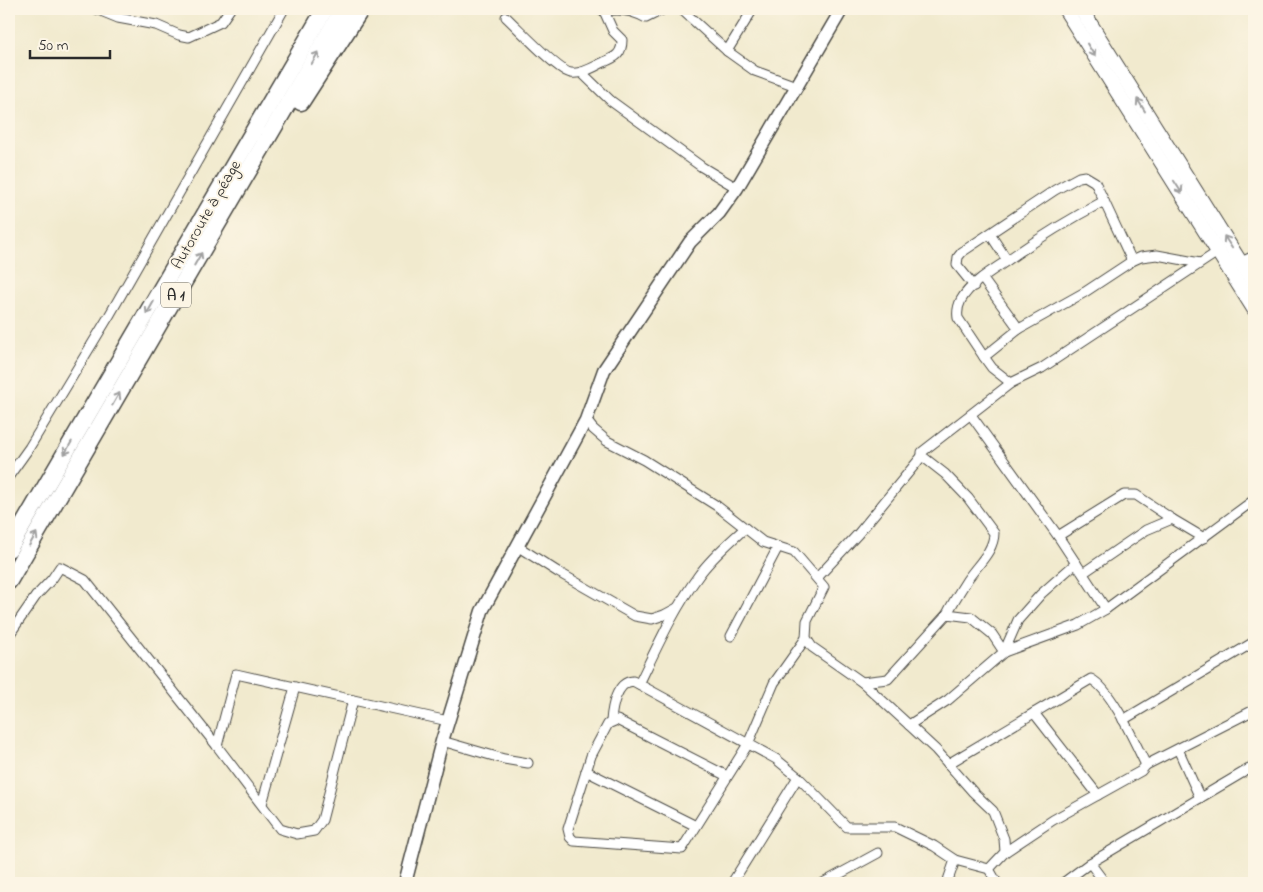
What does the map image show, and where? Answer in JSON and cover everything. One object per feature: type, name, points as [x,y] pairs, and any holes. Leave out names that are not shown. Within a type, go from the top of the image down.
[{"type":"highway","points":[[211,204],[317,9]]},
{"type":"highway","name":"Autoroute à péage","points":[[9,549],[325,9]]},
{"type":"highway","name":"A 1","points":[[9,581],[343,9]]},
{"type":"highway","points":[[228,208],[272,147],[361,9]]},
{"type":"main road","points":[[1065,9],[1254,308]]},
{"type":"main road","points":[[1081,9],[1254,284]]},
{"type":"street","points":[[96,9],[118,18],[156,25],[179,35],[190,37],[221,22],[230,9]]},
{"type":"street","points":[[9,476],[29,448],[109,316],[284,9]]},
{"type":"street","points":[[506,17],[559,66],[570,73],[581,72],[617,56],[622,49],[622,40],[613,30],[602,10],[634,12],[646,18],[664,9]]},
{"type":"street","points":[[682,9],[727,51],[755,71],[796,86]]},
{"type":"street","points":[[727,51],[753,9]]},
{"type":"street","points":[[405,883],[442,741],[482,611],[586,420],[604,370],[690,242],[719,213],[737,188],[842,9]]},
{"type":"street","points":[[581,72],[611,101],[702,167],[737,188]]},
{"type":"street","points":[[974,286],[957,265],[958,257],[962,252],[1055,190],[1079,177],[1086,176],[1095,182],[1132,261]]},
{"type":"street","points":[[1011,384],[992,368],[958,318],[957,310],[962,299],[982,278],[1007,260],[1069,220],[1104,201]]},
{"type":"street","points":[[990,234],[1007,260]]},
{"type":"street","points":[[817,578],[858,534],[922,456],[922,452],[927,447],[1011,384],[1042,368],[1219,251]]},
{"type":"street","points":[[984,356],[1019,329],[1085,292],[1141,256],[1157,255],[1200,263]]},
{"type":"street","points":[[1241,262],[1254,256]]},
{"type":"street","points":[[982,278],[1019,329]]},
{"type":"street","points":[[971,415],[1058,536],[1106,609]]},
{"type":"street","points":[[586,420],[607,441],[644,460],[717,506],[763,542],[794,552],[824,587],[807,621],[806,638],[774,683],[748,744],[682,849],[574,841],[570,837],[568,829],[591,756],[611,721],[614,701],[623,686],[628,681],[632,681],[639,684],[748,744],[776,759],[798,777],[847,827],[895,827],[934,846],[956,860],[989,869],[997,883]]},
{"type":"street","points":[[862,682],[888,680],[947,614],[955,598],[988,552],[994,540],[994,533],[968,498],[945,474],[922,456]]},
{"type":"street","points":[[1058,536],[1124,495],[1136,495],[1204,538]]},
{"type":"street","points":[[909,725],[948,700],[1004,652],[1078,625],[1106,609],[1254,500]]},
{"type":"street","points":[[1083,573],[1146,530],[1172,519]]},
{"type":"street","points":[[639,684],[677,608],[700,574],[721,550],[745,528]]},
{"type":"street","points":[[517,546],[635,616],[652,619],[677,608]]},
{"type":"street","points":[[731,636],[778,547]]},
{"type":"street","points":[[1004,652],[1018,620],[1041,594],[1076,563]]},
{"type":"street","points":[[9,635],[36,596],[60,567],[85,580],[218,746],[280,829],[297,834],[314,831],[322,820],[354,700]]},
{"type":"street","points":[[947,614],[971,617],[992,634],[1004,652]]},
{"type":"street","points":[[806,638],[812,647],[862,682],[909,725],[936,750],[973,792],[993,811],[1004,839],[1005,852]]},
{"type":"street","points":[[1123,720],[1254,642]]},
{"type":"street","points":[[218,746],[236,674],[448,721]]},
{"type":"street","points":[[948,764],[1091,679],[1099,683],[1123,720],[1146,765]]},
{"type":"street","points":[[262,804],[295,687]]},
{"type":"street","points":[[989,869],[1005,852],[1054,820],[1141,771],[1146,765],[1254,710]]},
{"type":"street","points":[[1034,713],[1098,795]]},
{"type":"street","points":[[611,721],[617,720],[727,776]]},
{"type":"street","points":[[442,741],[504,759],[528,763]]},
{"type":"street","points":[[1178,749],[1200,798]]},
{"type":"street","points":[[1063,883],[1090,863],[1254,766]]},
{"type":"street","points":[[586,771],[696,826]]},
{"type":"street","points":[[732,883],[798,777]]},
{"type":"street","points":[[823,883],[878,853]]},
{"type":"street","points":[[946,883],[956,860]]},
{"type":"street","points":[[1090,863],[1105,883]]}]
